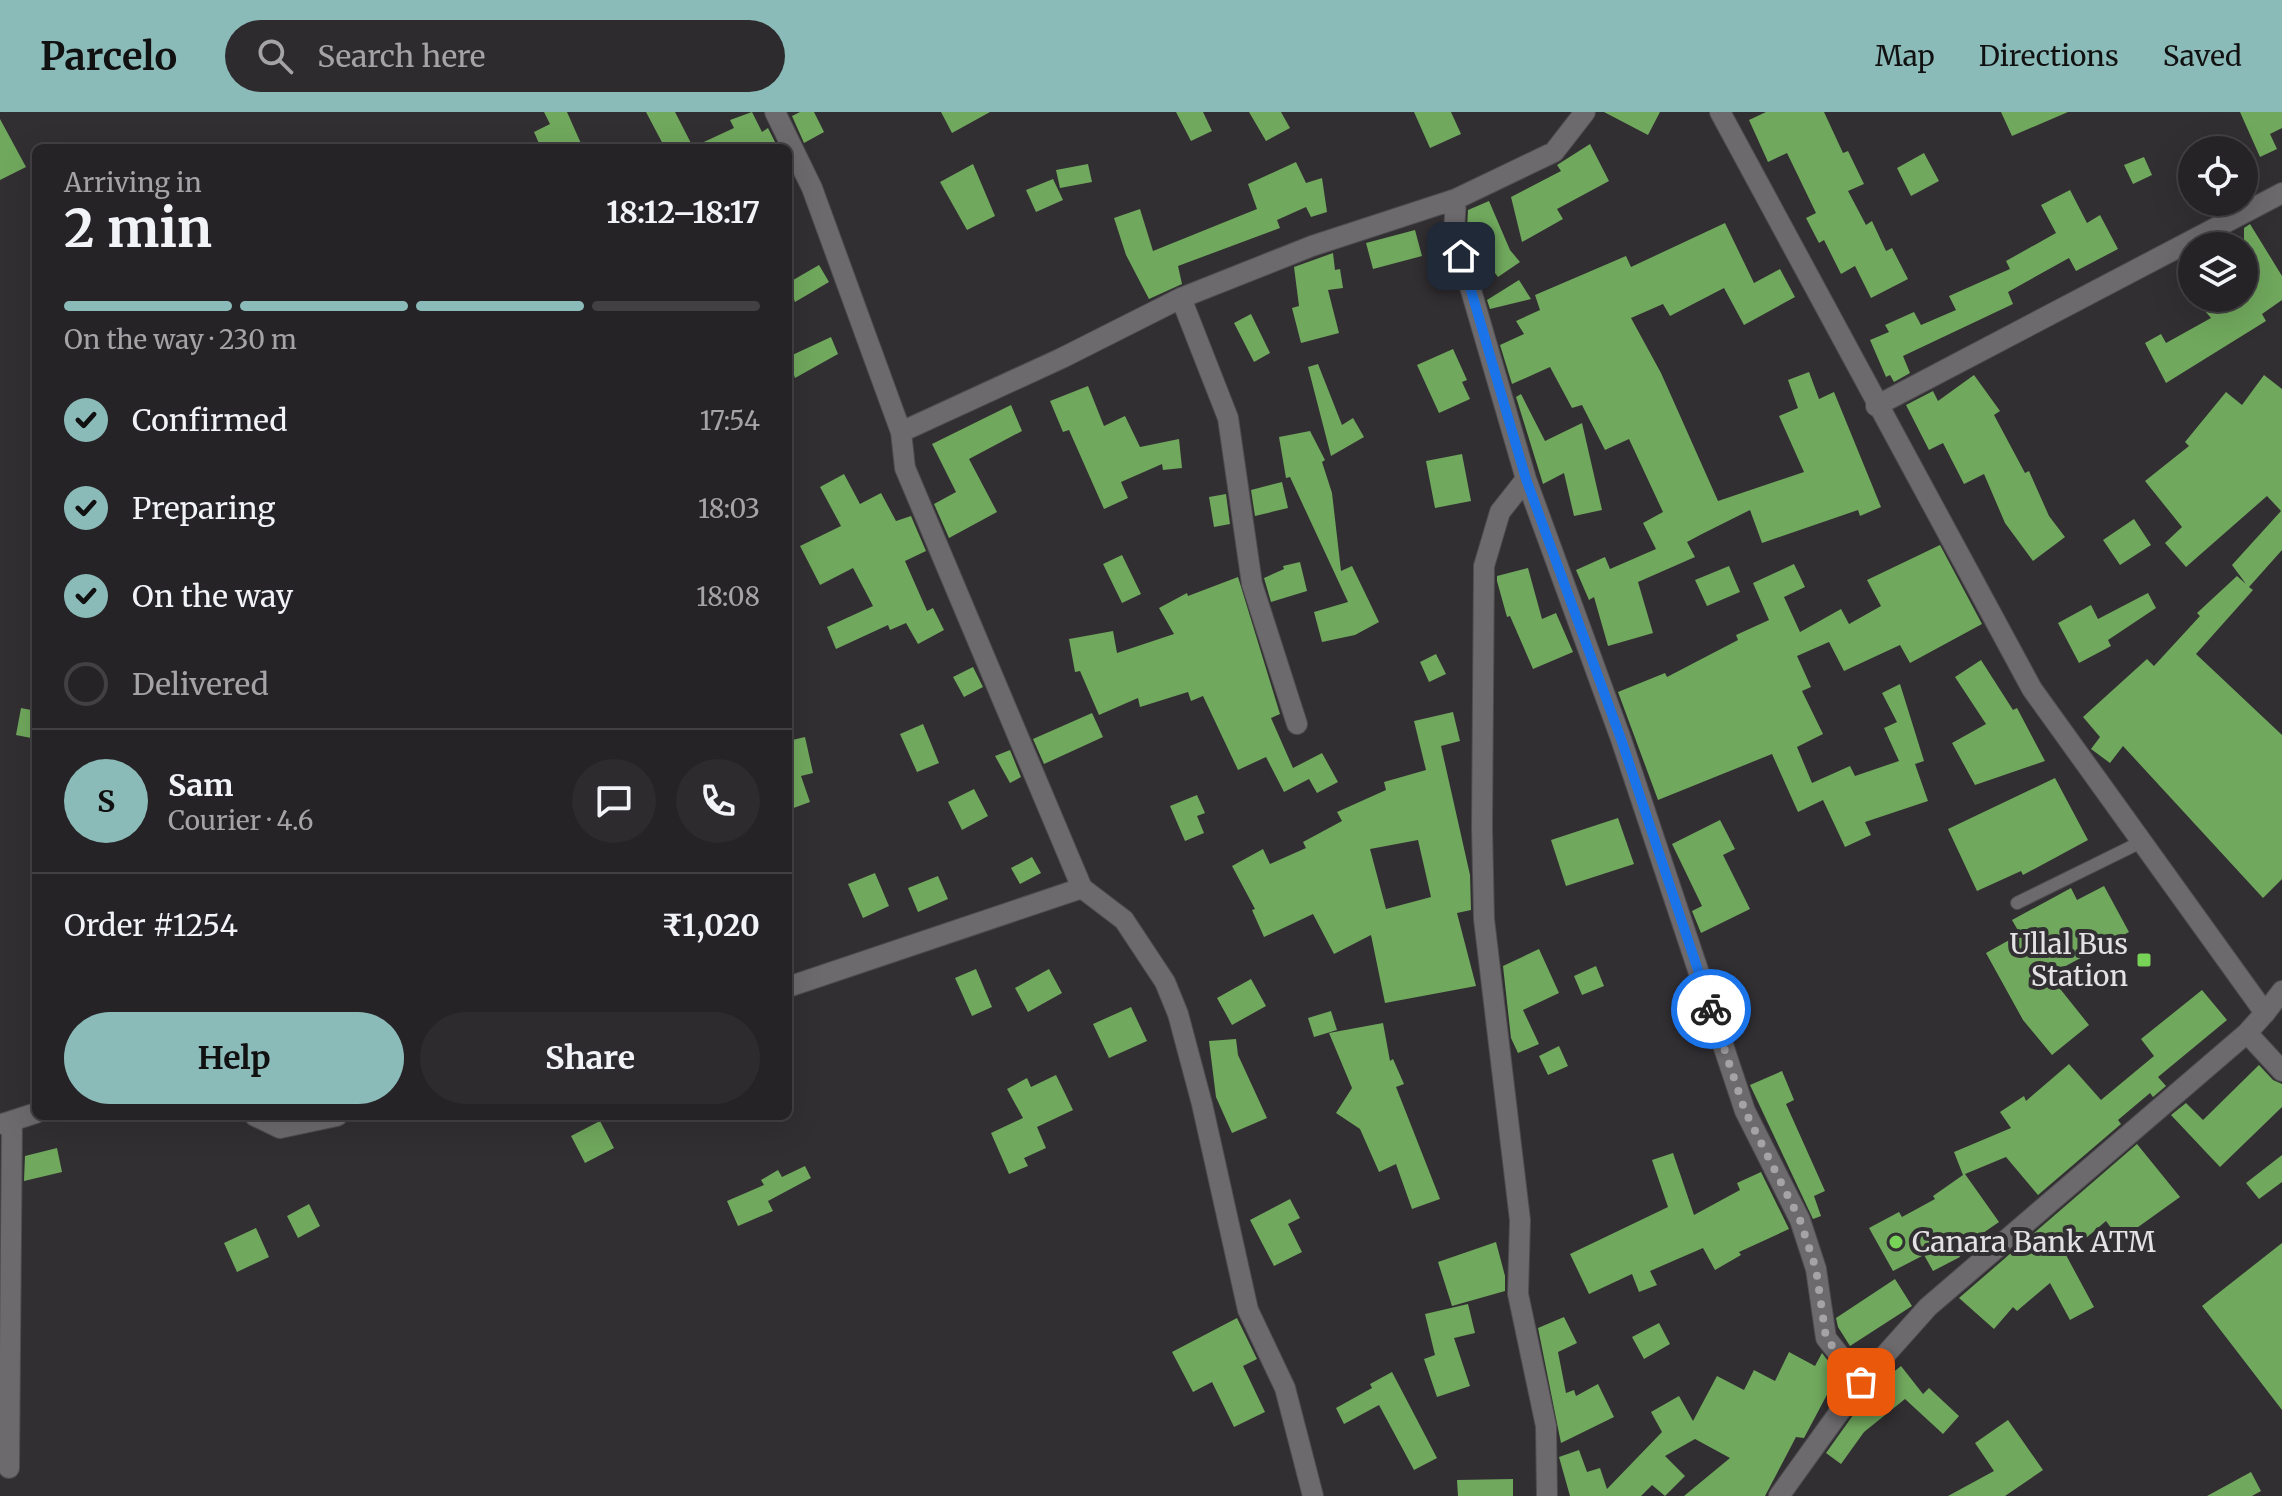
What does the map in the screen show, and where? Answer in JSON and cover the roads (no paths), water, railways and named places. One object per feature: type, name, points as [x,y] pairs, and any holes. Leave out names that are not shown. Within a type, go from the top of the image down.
[{"type":"street","points":[[775,112],[791,144]]},
{"type":"street","points":[[901,432],[1062,358],[1181,298],[1312,246],[1456,199],[1554,152],[1585,112]]},
{"type":"street","points":[[1720,112],[1876,406],[2032,689],[2265,1013]]},
{"type":"street","points":[[792,147],[812,188],[901,432],[905,468],[1082,888],[1124,920],[1165,982],[1174,1004],[1202,1104],[1248,1310],[1285,1388],[1313,1496]]},
{"type":"street","points":[[1876,406],[2282,193]]},
{"type":"street","points":[[1456,199],[1454,232],[1526,479],[1621,739],[1745,1111],[1800,1220],[1816,1269],[1826,1338],[1861,1382]]},
{"type":"street","points":[[1181,298],[1228,418],[1252,584],[1297,724]]},
{"type":"street","points":[[1526,479],[1500,512],[1484,566],[1482,827],[1486,934],[1520,1220],[1518,1294],[1546,1426],[1547,1496]]},
{"type":"street","points":[[792,986],[1082,888]]},
{"type":"street","points":[[1781,1495],[1861,1382],[1928,1307],[2247,1033],[2282,991]]},
{"type":"street","points":[[2247,1033],[2282,1071]]},
{"type":"street","points":[[9,1468],[6,1122],[32,1114]]},
{"type":"street","points":[[263,1120],[280,1128],[318,1120]]},
{"type":"lane","points":[[2017,903],[2141,842]]},
{"type":"place","name":"Ullal Bus Station","points":[[2144,960]]},
{"type":"place","name":"Canara Bank ATM","points":[[1896,1242]]}]
